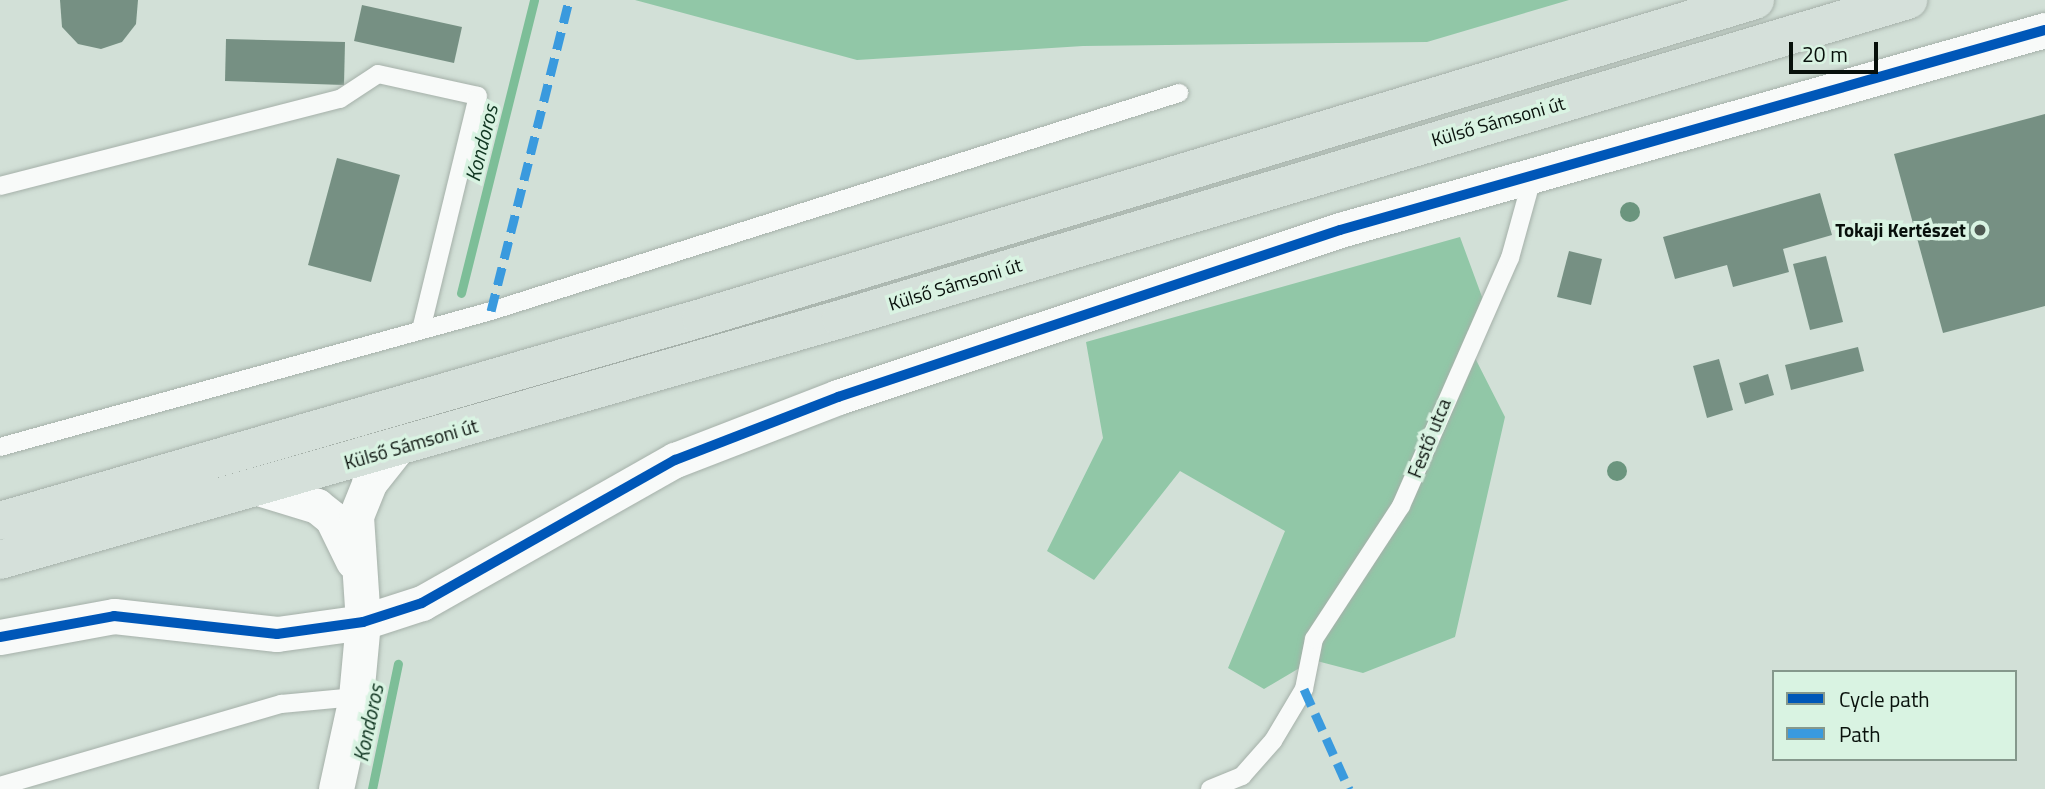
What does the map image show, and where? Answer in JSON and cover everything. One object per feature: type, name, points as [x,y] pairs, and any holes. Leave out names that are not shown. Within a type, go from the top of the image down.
[{"type":"main road","name":"Külső Sámsoni út","points":[[0,521],[701,318],[1755,0]]},
{"type":"main road","name":"Külső Sámsoni út","points":[[0,560],[396,449],[1908,0]]},
{"type":"street","points":[[0,637],[114,616],[277,634],[363,622],[422,603],[594,501],[753,426],[1170,284],[1533,175],[2045,30]]},
{"type":"street","points":[[337,789],[356,696],[363,622],[356,516],[369,483],[396,449]]},
{"type":"street","points":[[255,487],[307,502],[332,518],[359,577]]},
{"type":"lane","points":[[0,186],[340,99],[378,74],[478,96],[421,329]]},
{"type":"lane","points":[[0,447],[421,329],[1180,93]]},
{"type":"lane","name":"Festő utca","points":[[1210,789],[1242,776],[1273,741],[1304,689],[1314,639],[1401,506],[1510,258],[1533,175]]},
{"type":"lane","points":[[0,786],[281,704],[356,696]]},
{"type":"green space","points":[[635,0],[1569,0],[1427,42],[1083,46],[857,60]]},
{"type":"green space","points":[[1460,237],[1485,305],[1472,352],[1505,417],[1455,637],[1363,673],[1313,660],[1264,689],[1228,668],[1285,531],[1180,471],[1094,580],[1047,551],[1103,438],[1086,342]]},
{"type":"building","points":[[60,0],[138,0],[136,24],[122,42],[101,49],[78,44],[62,27]]},
{"type":"building","points":[[362,5],[462,27],[454,63],[354,41]]},
{"type":"building","points":[[226,39],[345,42],[344,85],[225,81]]},
{"type":"building","name":"Tokaji Kertészet","points":[[2045,114],[2045,306],[1943,333],[1894,154]]},
{"type":"building","points":[[337,158],[400,175],[371,282],[308,265]]},
{"type":"building","points":[[1820,193],[1832,235],[1783,249],[1789,272],[1733,287],[1727,265],[1675,279],[1663,237]]},
{"type":"building","points":[[1569,251],[1602,259],[1591,305],[1557,297]]},
{"type":"building","points":[[1826,256],[1843,322],[1810,330],[1793,264]]},
{"type":"building","points":[[1858,347],[1864,371],[1791,390],[1785,365]]},
{"type":"building","points":[[1719,359],[1733,410],[1707,418],[1693,366]]},
{"type":"building","points":[[1768,374],[1774,395],[1745,404],[1739,383]]},
{"type":"waterway","name":"Kondoros","points":[[461,293],[534,0]]},
{"type":"waterway","name":"Kondoros","points":[[372,789],[398,664]]},
{"type":"marked path","points":[[491,311],[569,0]]},
{"type":"marked path","points":[[1304,689],[1349,789]]},
{"type":"cycle path","points":[[0,637],[114,616],[277,634],[363,622],[422,603],[675,460],[838,397],[1340,230],[2045,30]]},
{"type":"place","name":"Tokaji Kertészet","points":[[1980,230]]}]
